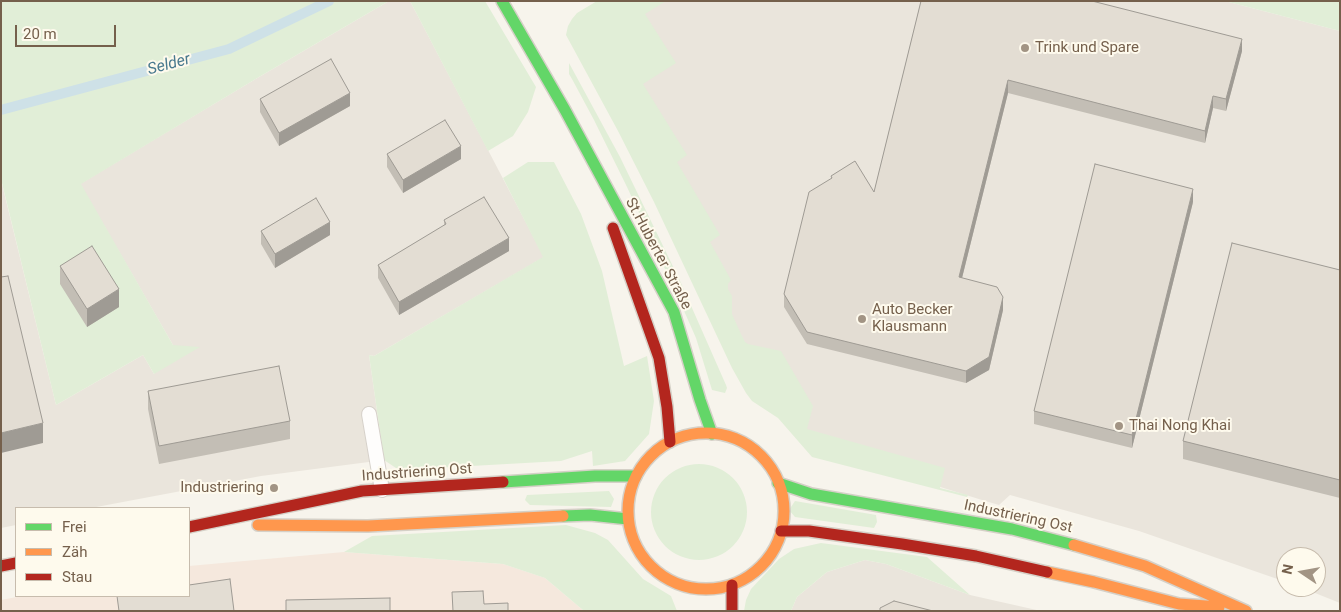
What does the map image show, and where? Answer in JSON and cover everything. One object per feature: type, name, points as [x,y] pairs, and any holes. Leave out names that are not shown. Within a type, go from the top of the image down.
[{"type":"street","name":"St.Huberter Straße","points":[[502,1],[586,149],[674,312],[712,434]]},
{"type":"street","name":"St.Huberter Straße","points":[[586,149],[659,358],[667,407],[670,442]]},
{"type":"street","points":[[712,434],[729,437],[745,444],[759,454],[770,468],[778,483],[782,499],[781,531],[774,549],[763,564],[749,576],[732,585],[687,591],[653,569],[641,555],[633,538],[628,519],[628,505],[636,476],[656,451],[670,442],[684,437],[712,434]]},
{"type":"street","name":"Industriering Ost","points":[[190,527],[362,491],[595,476],[636,476]]},
{"type":"street","name":"Industriering Ost","points":[[778,483],[811,494],[1012,530],[1076,545],[1145,566],[1244,610]]},
{"type":"street","name":"Industriering Ost","points":[[202,524],[368,526],[590,515],[628,519]]},
{"type":"street","name":"Industriering Ost","points":[[781,531],[809,532],[976,556],[1094,582],[1180,604],[1244,610]]},
{"type":"street","points":[[1,566],[15,563]]},
{"type":"street","points":[[732,585],[732,611]]},
{"type":"lane","points":[[369,414],[382,490]]},
{"type":"shaded area","points":[[389,1],[410,1],[544,257],[374,356],[369,355],[384,460],[261,476],[96,507],[15,507],[15,525],[1,528],[1,180],[56,405],[143,355],[154,374],[173,345],[80,184]]},
{"type":"shaded area","points":[[615,1],[1225,1],[1340,31],[1340,603],[1325,597],[1326,547],[1276,547],[1276,579],[1139,531],[1010,495],[999,505],[982,500],[841,456],[796,437],[741,347],[597,7]]},
{"type":"shaded area","points":[[344,552],[503,564],[545,578],[584,611],[1,611],[1,600],[17,597],[190,597],[190,566]]},
{"type":"shaded area","points":[[865,560],[886,564],[970,595],[1041,611],[791,611],[797,597],[827,572]]},
{"type":"green space","points":[[1,1],[389,1],[81,184],[173,345],[200,347],[154,374],[143,355],[56,405],[1,179]]},
{"type":"green space","points":[[410,1],[485,1],[536,87],[528,112],[513,136],[488,151]]},
{"type":"green space","points":[[597,1],[666,1],[645,14],[676,63],[643,84],[687,155],[677,162],[720,235],[710,242],[731,280],[728,284],[728,289],[732,296],[732,314],[741,334],[748,344],[781,351],[813,406],[807,429],[945,468],[940,488],[968,495],[967,497],[812,457],[778,418],[752,401],[746,393],[732,368],[654,202],[566,35],[568,26],[577,13]]},
{"type":"green space","points":[[1225,1],[1340,1],[1340,31]]},
{"type":"green space","points":[[569,63],[620,157],[681,283],[726,385],[725,393],[712,390],[696,338],[627,187],[569,74]]},
{"type":"green space","points":[[528,162],[554,162],[581,214],[602,271],[624,366],[647,356],[654,401],[649,434],[625,461],[593,466],[592,451],[561,461],[399,470],[384,460],[369,355],[374,356],[543,257],[503,178]]},
{"type":"green space","points":[[690,464],[708,464],[726,472],[739,485],[747,503],[744,531],[726,552],[708,560],[690,560],[672,552],[659,539],[651,521],[651,503],[659,485],[672,472]]},
{"type":"green space","points":[[609,491],[614,499],[611,507],[530,505],[525,500],[527,495]]},
{"type":"green space","points":[[795,501],[876,515],[877,522],[874,528],[795,517],[789,510]]},
{"type":"green space","points":[[566,525],[595,533],[608,540],[643,579],[671,596],[677,611],[584,611],[545,578],[503,564],[344,552],[372,536]]},
{"type":"green space","points":[[821,543],[927,557],[970,595],[886,564],[865,560],[827,572],[797,597],[791,611],[744,611],[751,589],[779,559],[794,549]]},
{"type":"building","points":[[921,1],[1092,1],[1242,39],[1226,99],[1213,96],[1205,131],[1008,80],[959,277],[997,287],[1003,297],[989,357],[966,371],[807,332],[784,294],[809,192],[855,161],[874,192]]},
{"type":"building","points":[[331,59],[350,93],[279,133],[260,99]]},
{"type":"building","points":[[445,120],[461,146],[403,180],[387,154]]},
{"type":"building","points":[[1095,164],[1193,189],[1132,435],[1034,411]]},
{"type":"building","points":[[484,197],[509,238],[399,302],[378,265],[446,224],[444,220]]},
{"type":"building","points":[[316,198],[330,222],[275,254],[261,231]]},
{"type":"building","points":[[1232,243],[1340,270],[1340,480],[1183,441]]},
{"type":"building","points":[[92,246],[119,289],[87,309],[60,266]]},
{"type":"building","points":[[8,276],[43,423],[1,433],[1,277]]},
{"type":"building","points":[[279,366],[290,421],[159,446],[148,391]]},
{"type":"building","points":[[230,579],[234,611],[119,611],[117,597],[190,597],[190,585]]},
{"type":"building","points":[[483,591],[484,604],[508,603],[508,611],[453,611],[452,592]]},
{"type":"building","points":[[390,598],[390,611],[286,611],[286,600]]},
{"type":"building","points":[[894,601],[933,611],[880,611],[880,608]]},
{"type":"waterway","name":"Selder","points":[[1,110],[229,49],[329,1]]},
{"type":"traffic: fast","points":[[502,1],[565,110],[674,312],[712,434]]},
{"type":"traffic: fast","points":[[503,482],[595,476],[636,476]]},
{"type":"traffic: fast","points":[[778,483],[811,494],[1012,529],[1074,545]]},
{"type":"traffic: fast","points":[[563,516],[590,515],[628,519]]},
{"type":"traffic: slow","points":[[706,433],[736,439],[761,456],[778,481],[784,511],[778,541],[761,566],[736,583],[706,589],[676,583],[651,566],[634,541],[628,511],[634,481],[651,456],[676,439],[706,433]]},
{"type":"traffic: slow","points":[[258,525],[368,526],[563,516]]},
{"type":"traffic: slow","points":[[1074,545],[1145,566],[1246,611]]},
{"type":"traffic: slow","points":[[1047,572],[1179,604],[1219,607]]},
{"type":"traffic: jam","points":[[613,228],[659,358],[667,407],[670,442]]},
{"type":"traffic: jam","points":[[190,527],[362,491],[503,482]]},
{"type":"traffic: jam","points":[[781,531],[809,531],[902,544],[976,556],[1047,572]]},
{"type":"traffic: jam","points":[[1,566],[15,563]]},
{"type":"traffic: jam","points":[[732,585],[732,611]]},
{"type":"place","name":"Trink und Spare","points":[[1025,48]]},
{"type":"place","name":"Auto Becker Klausmann","points":[[862,319]]},
{"type":"place","name":"Thai Nong Khai","points":[[1119,426]]},
{"type":"place","name":"Industriering","points":[[274,488]]}]
